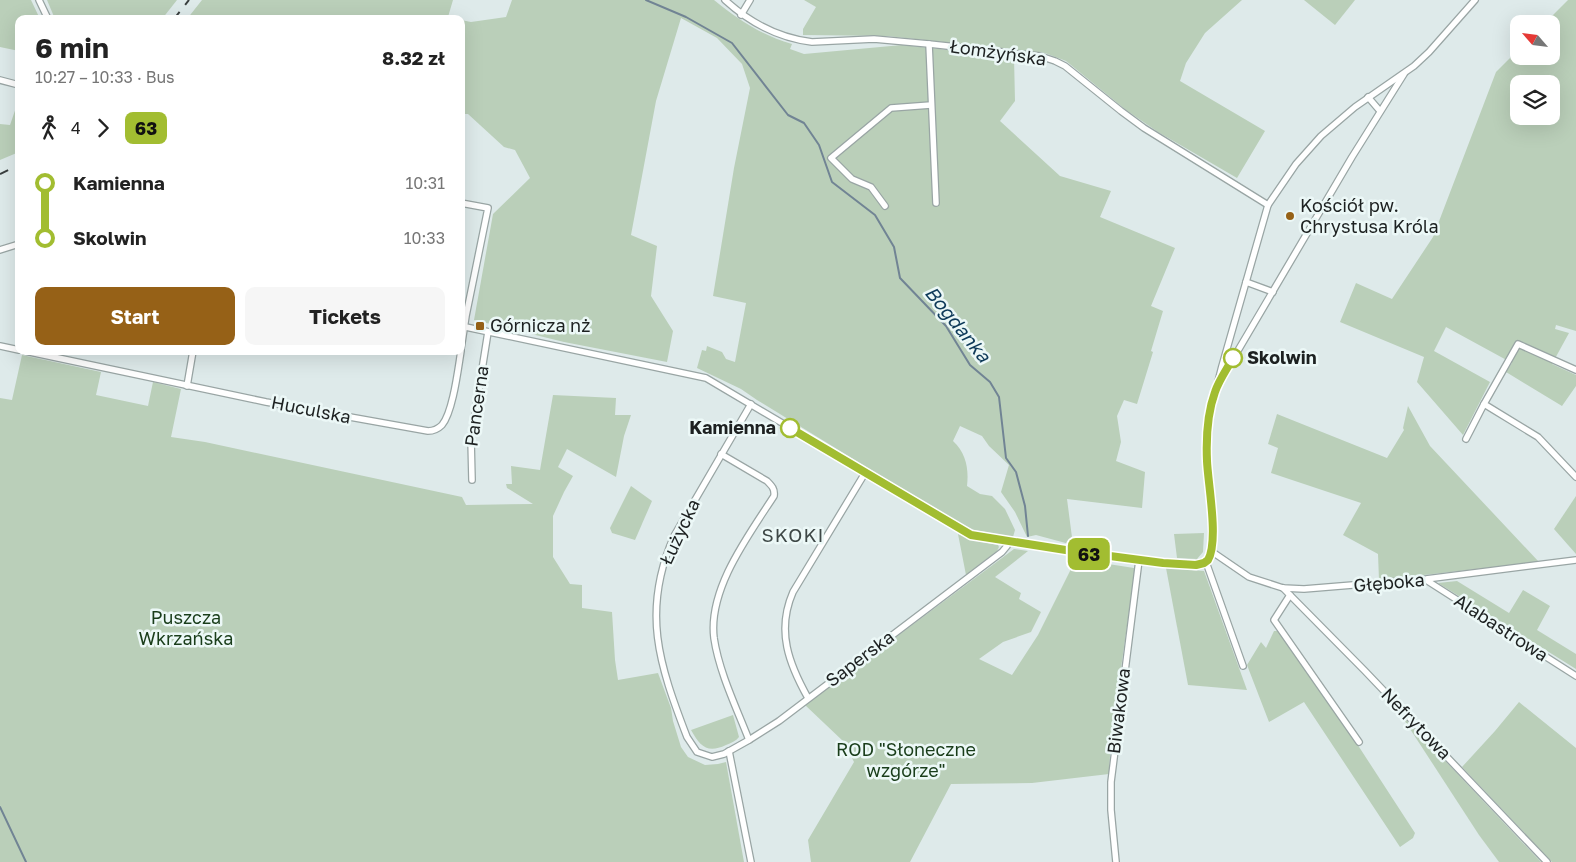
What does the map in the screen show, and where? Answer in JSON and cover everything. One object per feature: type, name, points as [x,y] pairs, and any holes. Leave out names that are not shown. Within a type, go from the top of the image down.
[{"type":"street","points":[[39,0],[46,15]]},
{"type":"street","name":"Łomżyńska","points":[[725,0],[741,15],[772,31],[802,41],[874,40],[929,44],[1030,55],[1056,61],[1144,128],[1268,205]]},
{"type":"street","points":[[741,15],[750,0]]},
{"type":"street","points":[[465,326],[703,376],[966,533],[1139,560],[1198,565],[1210,558],[1211,551],[1212,517],[1207,438],[1209,417],[1268,205],[1296,164],[1310,148],[1338,121],[1407,72],[1429,52],[1475,0]]},
{"type":"street","points":[[929,44],[936,203]]},
{"type":"street","points":[[1215,392],[1380,111],[1407,72]]},
{"type":"street","points":[[0,80],[15,83]]},
{"type":"street","points":[[1368,98],[1380,111]]},
{"type":"street","points":[[885,206],[871,188],[852,179],[831,158],[891,108],[931,106]]},
{"type":"street","name":"Pancerna","points":[[465,203],[488,208],[465,319]]},
{"type":"street","points":[[0,250],[15,245]]},
{"type":"street","points":[[1246,282],[1273,292]]},
{"type":"street","name":"Pancerna","points":[[472,480],[471,439],[488,332]]},
{"type":"street","points":[[1466,439],[1518,344],[1576,370]]},
{"type":"street","points":[[0,346],[15,349]]},
{"type":"street","points":[[1227,348],[1230,352],[1237,352]]},
{"type":"street","name":"Huculska","points":[[44,355],[355,419],[419,430],[431,431],[436,429]]},
{"type":"street","points":[[187,386],[192,355]]},
{"type":"street","name":"Pancerna","points":[[436,429],[442,424],[449,410],[460,355]]},
{"type":"street","name":"Łużycka","points":[[700,754],[694,749],[687,737],[664,673],[655,622],[659,579],[666,554],[683,520],[751,404]]},
{"type":"street","points":[[1484,404],[1538,437],[1576,477]]},
{"type":"street","points":[[721,454],[768,481],[775,492],[732,564],[718,598],[714,614],[717,651],[749,740]]},
{"type":"street","points":[[808,698],[794,670],[787,648],[785,628],[789,603],[865,473]]},
{"type":"street","name":"Saperska","points":[[700,754],[716,757],[729,752],[772,726],[1002,552],[1007,546],[1008,541]]},
{"type":"street","name":"Głęboka","points":[[1211,551],[1248,577],[1283,588],[1315,589],[1426,579],[1576,560]]},
{"type":"street","name":"Biwakowa","points":[[1116,862],[1111,810],[1111,782],[1139,560]]},
{"type":"street","points":[[1206,562],[1243,666]]},
{"type":"street","name":"Alabastrowa","points":[[1426,579],[1576,676]]},
{"type":"street","name":"Nefrytowa","points":[[1283,588],[1365,671],[1546,862]]},
{"type":"street","points":[[1290,595],[1274,620],[1359,742]]},
{"type":"street","points":[[729,752],[751,862]]},
{"type":"green space","points":[[0,0],[31,0],[38,15],[15,15],[15,50],[0,47]]},
{"type":"green space","points":[[47,0],[177,0],[165,15],[53,15]]},
{"type":"green space","points":[[202,0],[453,0],[449,15],[190,15]]},
{"type":"green space","points":[[512,0],[714,0],[751,26],[770,36],[792,44],[790,49],[804,54],[902,45],[1014,57],[1015,101],[1000,121],[1060,176],[1111,191],[1100,217],[1175,248],[1151,306],[1163,311],[1137,404],[1124,400],[1117,416],[1121,442],[1116,461],[1145,472],[1142,508],[1067,499],[1073,545],[1036,535],[1027,537],[1015,512],[1001,492],[1009,465],[989,446],[982,436],[960,426],[953,441],[961,451],[966,462],[967,486],[980,494],[992,496],[1005,509],[1015,530],[1013,537],[974,530],[951,519],[741,389],[697,368],[702,350],[706,351],[707,346],[722,352],[726,359],[735,362],[746,303],[713,296],[734,168],[750,88],[742,64],[717,38],[681,18],[656,101],[631,235],[657,246],[651,296],[673,331],[667,362],[564,342],[474,320],[493,214],[530,178],[515,150],[504,147],[468,114],[465,114],[465,21],[471,22],[506,17]]},
{"type":"green space","points":[[804,0],[1242,0],[1205,33],[1186,63],[1180,81],[1265,131],[1237,178],[1158,132],[1126,110],[1066,61],[1045,53],[887,36],[803,35],[803,29],[816,7]]},
{"type":"green space","points":[[1304,0],[1355,0],[1335,25]]},
{"type":"green space","points":[[1568,0],[1576,0],[1576,331],[1556,325],[1555,329],[1569,333],[1552,364],[1576,375],[1576,386],[1562,406],[1506,372],[1512,363],[1446,327],[1434,351],[1490,382],[1463,435],[1417,382],[1424,357],[1340,322],[1356,283],[1392,299],[1433,237],[1496,72],[1510,58],[1510,65],[1560,65],[1560,15],[1553,15]]},
{"type":"green space","points":[[15,111],[15,154],[0,160],[0,124],[10,125]]},
{"type":"green space","name":"Puszcza Wkrzańska","points":[[22,355],[101,372],[96,395],[148,406],[153,382],[181,389],[171,437],[205,442],[462,497],[466,505],[533,504],[507,488],[506,484],[512,484],[511,466],[540,470],[553,395],[616,398],[615,415],[631,415],[624,436],[616,477],[567,449],[558,467],[573,476],[553,516],[553,557],[570,584],[582,585],[582,608],[612,612],[618,680],[658,673],[671,708],[681,747],[688,757],[705,765],[726,762],[744,862],[0,862],[0,398],[12,400]]},
{"type":"green space","points":[[1408,406],[1430,446],[1539,562],[1379,580],[1378,554],[1343,535],[1361,503],[1271,473],[1278,448],[1268,444],[1277,414],[1387,458],[1404,430]]},
{"type":"green space","points":[[631,486],[652,501],[635,540],[612,533],[610,528]]},
{"type":"green space","points":[[1576,496],[1576,554],[1554,529]]},
{"type":"green space","points":[[1204,533],[1203,552],[1197,559],[1177,558],[1174,534]]},
{"type":"green space","points":[[958,534],[972,540],[998,545],[999,547],[997,551],[966,575]]},
{"type":"green space","name":"ROD \"Słoneczne wzgórze\"","points":[[1014,549],[1028,551],[995,577],[1021,593],[1019,599],[1041,612],[1031,632],[1003,642],[979,659],[1012,675],[1038,635],[1076,559],[1134,568],[1111,738],[1109,774],[1032,783],[951,784],[910,862],[811,862],[808,840],[854,762],[844,742],[805,705]]},
{"type":"green space","points":[[1166,568],[1204,571],[1247,690],[1188,685]]},
{"type":"green space","points":[[1457,581],[1509,613],[1523,590],[1550,606],[1537,630],[1576,654],[1576,669],[1438,583]]},
{"type":"green space","points":[[1274,631],[1278,631],[1337,713],[1415,833],[1413,838],[1400,847],[1304,702],[1269,722],[1247,665],[1261,642],[1266,648]]},
{"type":"green space","points":[[1519,702],[1576,748],[1576,862],[1552,862],[1462,767]]},
{"type":"green space","points":[[1399,712],[1541,862],[1499,862],[1479,835]]},
{"type":"green space","points":[[733,715],[739,737],[719,748],[705,747],[691,730]]},
{"type":"waterway","name":"Bogdanka","points":[[646,0],[686,17],[732,43],[788,115],[804,123],[819,145],[832,182],[875,215],[894,247],[900,278],[946,326],[970,365],[990,382],[999,397],[1006,458],[1016,472],[1025,506],[1028,536]]},
{"type":"waterway","points":[[0,807],[26,862]]},
{"type":"railway","points":[[177,15],[189,0]]},
{"type":"railway","points":[[0,174],[15,167]]},
{"type":"bus line","name":"63","points":[[790,428],[971,535],[1139,560],[1181,565],[1200,564],[1204,563],[1211,556],[1212,517],[1207,455],[1209,417],[1215,392],[1233,358]]},
{"type":"place","name":"Kościół pw. Chrystusa Króla","points":[[1290,216]]},
{"type":"place","name":"Górnicza nż","points":[[480,326]]},
{"type":"place","name":"Skolwin","points":[[1233,358]]},
{"type":"place","name":"Kamienna","points":[[790,428]]},
{"type":"district","name":"SKOKI","points":[[793,535]]}]
